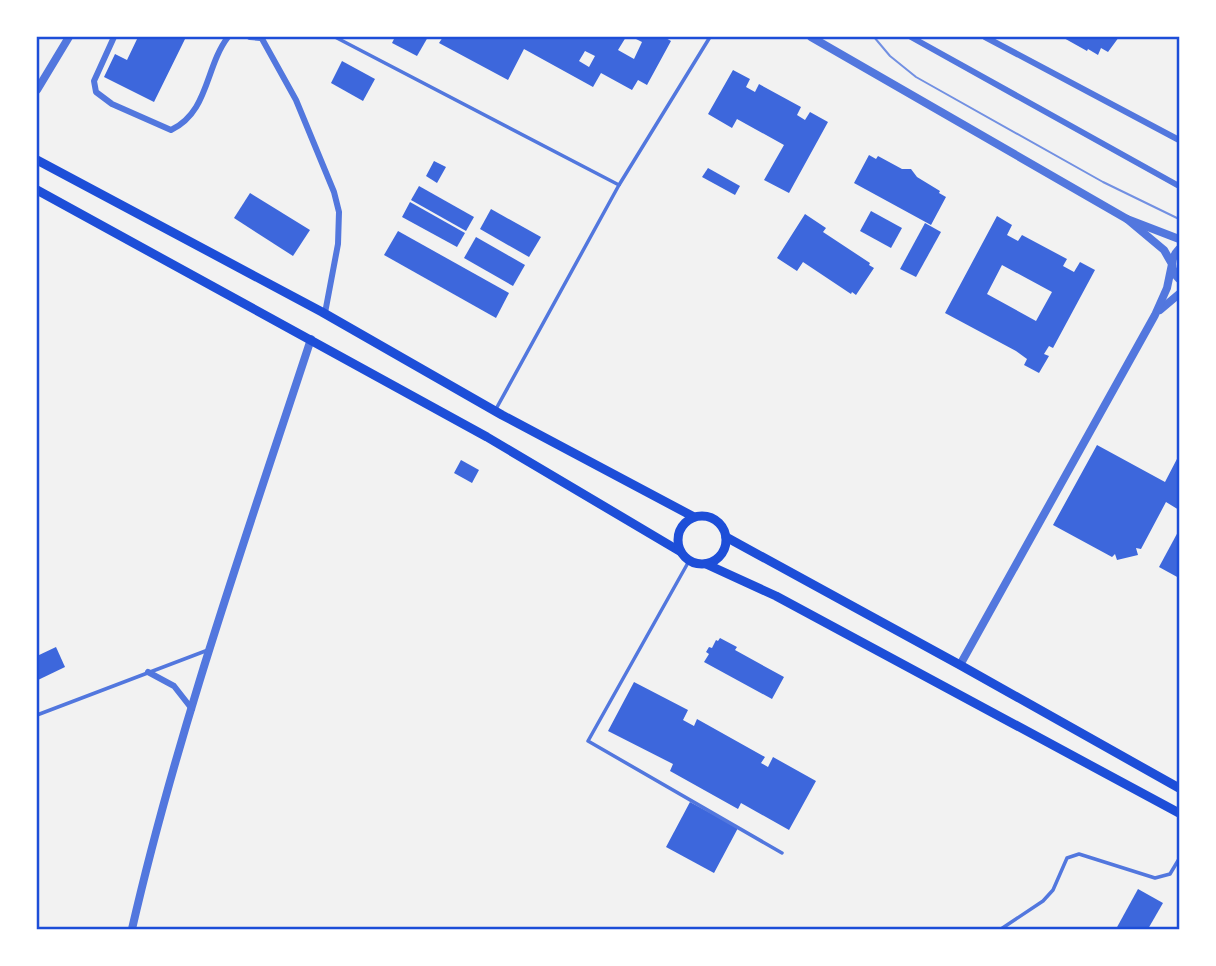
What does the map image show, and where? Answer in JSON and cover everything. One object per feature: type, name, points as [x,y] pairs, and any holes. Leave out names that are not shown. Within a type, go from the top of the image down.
[{"type":"main road","points":[[37,160],[326,313],[495,411],[694,517],[711,517],[723,528],[726,544],[719,557],[706,564]]},
{"type":"main road","points":[[37,190],[475,431],[681,552],[689,561],[706,564],[776,596],[1179,813]]},
{"type":"main road","points":[[681,552],[678,535],[681,527],[694,517]]},
{"type":"main road","points":[[726,537],[1179,789]]},
{"type":"street","points":[[37,90],[69,37]]},
{"type":"street","points":[[114,37],[94,81],[96,92],[111,104],[171,130],[197,108],[220,47],[228,37]]},
{"type":"street","points":[[250,37],[261,38],[296,100],[334,192],[339,212],[338,244],[326,313]]},
{"type":"street","points":[[811,37],[1127,219],[1179,239]]},
{"type":"street","points":[[911,37],[1179,186]]},
{"type":"street","points":[[985,37],[1179,140]]},
{"type":"street","points":[[1127,219],[1164,250],[1179,279]]},
{"type":"street","points":[[960,665],[1155,315],[1167,288],[1173,258],[1179,249]]},
{"type":"street","points":[[1155,315],[1179,294]]},
{"type":"street","points":[[132,929],[141,888],[209,649],[311,339]]},
{"type":"street","points":[[148,672],[174,686],[192,709]]},
{"type":"lane","points":[[335,37],[619,185]]},
{"type":"lane","points":[[495,411],[619,185],[710,37]]},
{"type":"lane","points":[[689,561],[588,741],[782,853]]},
{"type":"lane","points":[[37,715],[209,649]]},
{"type":"lane","points":[[1001,929],[1043,901],[1053,890],[1067,858],[1079,853],[1155,878],[1170,874],[1179,859]]},
{"type":"building","points":[[138,37],[186,37],[154,102],[104,77],[115,54],[127,60]]},
{"type":"building","points":[[395,37],[428,37],[417,56],[392,43]]},
{"type":"building","points":[[443,37],[626,37],[618,50],[634,59],[642,42],[632,37],[664,37],[671,41],[647,85],[638,80],[632,90],[601,73],[593,87],[524,49],[508,80],[439,43]],"holes":[[[585,51],[595,56],[589,67],[579,61]]]},
{"type":"building","points":[[1062,37],[1119,37],[1108,52],[1101,48],[1098,55]]},
{"type":"building","points":[[342,61],[375,79],[363,101],[331,83]]},
{"type":"building","points":[[733,70],[750,79],[746,87],[755,92],[759,84],[801,107],[797,115],[805,120],[810,112],[828,122],[789,193],[764,180],[784,145],[737,119],[732,128],[708,114]]},
{"type":"building","points":[[869,155],[876,159],[878,156],[902,169],[911,169],[917,177],[946,197],[931,225],[854,183]]},
{"type":"building","points":[[434,161],[446,167],[437,183],[426,176]]},
{"type":"building","points":[[708,168],[740,186],[735,195],[702,177]]},
{"type":"building","points":[[419,186],[474,217],[466,231],[411,200]]},
{"type":"building","points":[[250,193],[310,230],[293,256],[234,218]]},
{"type":"building","points":[[410,202],[465,233],[457,247],[402,217]]},
{"type":"building","points":[[491,209],[541,237],[529,257],[480,229]]},
{"type":"building","points":[[871,211],[902,228],[891,248],[860,231]]},
{"type":"building","points":[[805,214],[826,228],[823,232],[874,268],[856,295],[803,262],[797,271],[777,258]]},
{"type":"building","points":[[997,216],[1012,225],[1007,235],[1018,241],[1022,235],[1067,259],[1063,266],[1074,272],[1080,262],[1095,270],[1053,348],[1049,346],[1044,354],[1049,356],[1039,373],[1024,365],[1027,359],[1016,351],[945,313]],"holes":[[[1002,265],[1052,292],[1036,321],[987,294]]]},
{"type":"building","points":[[925,223],[941,232],[916,277],[900,269]]},
{"type":"building","points":[[398,231],[509,293],[496,318],[384,255]]},
{"type":"building","points":[[476,237],[525,265],[513,286],[464,258]]},
{"type":"building","points":[[1097,445],[1165,482],[1179,455],[1179,510],[1166,502],[1141,549],[1136,548],[1138,555],[1117,560],[1115,554],[1112,557],[1053,525]]},
{"type":"building","points":[[461,460],[479,470],[472,483],[454,473]]},
{"type":"building","points":[[1179,530],[1179,578],[1159,567]]},
{"type":"building","points":[[720,638],[737,647],[735,650],[784,677],[772,699],[704,662],[709,654],[706,652],[709,647],[712,648]]},
{"type":"building","points":[[56,647],[65,667],[38,680],[37,656]]},
{"type":"building","points":[[634,682],[688,710],[683,720],[694,726],[697,719],[765,757],[761,763],[768,767],[773,757],[816,781],[789,830],[741,803],[738,809],[670,771],[673,764],[608,731]]},
{"type":"building","points":[[690,802],[738,828],[714,873],[666,847]]},
{"type":"building","points":[[1138,889],[1163,903],[1148,929],[1116,929]]},
{"type":"tram line","points":[[874,37],[890,56],[916,77],[1103,182],[1179,219]]}]
